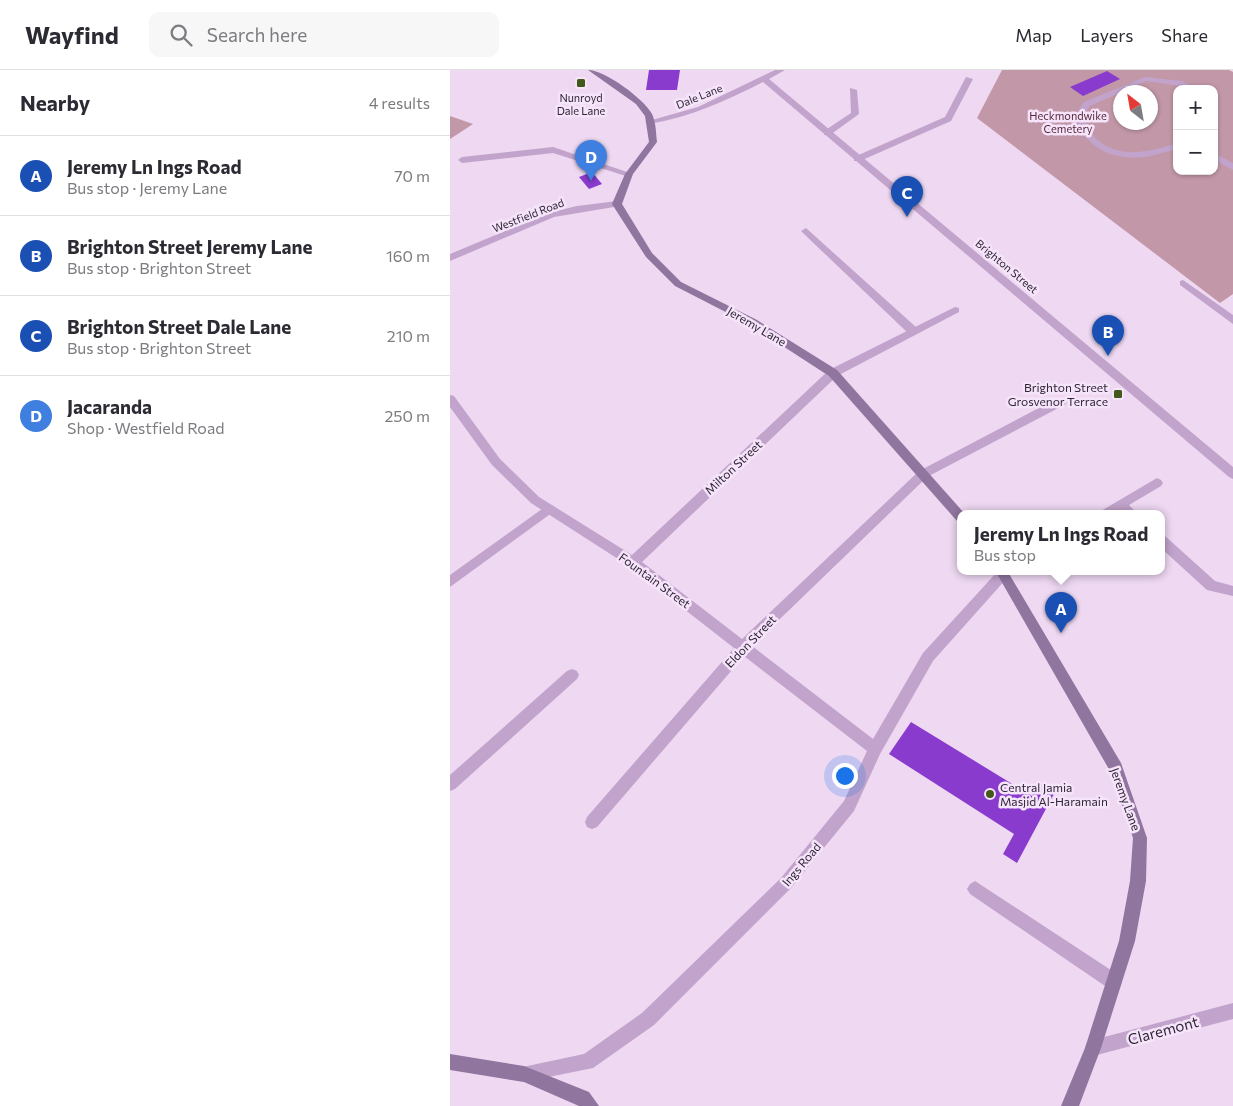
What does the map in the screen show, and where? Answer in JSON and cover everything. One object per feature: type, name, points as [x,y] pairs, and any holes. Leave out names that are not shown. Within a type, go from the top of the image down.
[{"type":"street","points":[[592,70],[639,102],[650,122],[653,142],[629,174],[617,204]]},
{"type":"street","name":"Dale Lane","points":[[650,122],[672,119],[781,70]]},
{"type":"street","name":"Brighton Street","points":[[764,79],[857,159],[1128,382],[1233,474]]},
{"type":"street","points":[[857,159],[948,119],[969,79]]},
{"type":"street","points":[[1173,148],[1145,154],[1119,153],[1101,148],[1084,133],[1080,127],[1078,115],[1087,104],[1145,79],[1187,85]]},
{"type":"street","points":[[827,133],[855,114],[853,90]]},
{"type":"street","points":[[462,160],[553,150],[629,174]]},
{"type":"street","points":[[1218,158],[1233,167]]},
{"type":"street","name":"Westfield Road","points":[[450,258],[551,216],[577,209],[617,204]]},
{"type":"street","name":"Jeremy Lane","points":[[617,204],[649,255],[678,284],[754,322],[833,373],[957,513]]},
{"type":"street","points":[[806,231],[913,331]]},
{"type":"street","points":[[1183,283],[1233,320]]},
{"type":"street","name":"Milton Street","points":[[633,562],[833,373],[956,310]]},
{"type":"street","name":"Fountain Street","points":[[450,399],[496,462],[535,500],[633,562],[744,646],[875,750]]},
{"type":"street","name":"Eldon Street","points":[[592,822],[744,646],[923,474],[1062,401]]},
{"type":"street","points":[[1112,510],[1157,483]]},
{"type":"street","points":[[1120,505],[1127,510]]},
{"type":"street","points":[[450,582],[549,509]]},
{"type":"street","points":[[1165,544],[1211,586],[1233,591]]},
{"type":"street","name":"Ings Road","points":[[524,1074],[587,1062],[648,1019],[786,883],[848,806],[875,750],[928,657],[1002,575]]},
{"type":"street","name":"Jeremy Lane","points":[[1005,575],[1116,768],[1140,838],[1138,881],[1127,941],[1093,1048],[1070,1106]]},
{"type":"street","points":[[450,784],[572,674]]},
{"type":"street","points":[[975,888],[1114,982]]},
{"type":"street","name":"Claremont","points":[[1093,1048],[1233,1011]]},
{"type":"street","points":[[450,1062],[524,1074],[583,1098],[590,1106]]},
{"type":"green space","name":"Heckmondwike Cemetery","points":[[1002,70],[1229,70],[1233,72],[1233,294],[1220,303],[977,118]]},
{"type":"green space","points":[[450,116],[473,124],[450,139]]},
{"type":"building","points":[[649,70],[680,70],[677,90],[646,90]]},
{"type":"building","points":[[1107,71],[1120,79],[1083,96],[1070,87]]},
{"type":"building","points":[[592,172],[602,184],[589,189],[579,177]]},
{"type":"building","name":"Central Jamia Masjid Al-Haramain","points":[[911,722],[1032,796],[1040,783],[1055,792],[1017,863],[1003,854],[1014,834],[889,754]]},
{"type":"place","name":"Nunroyd Dale Lane","points":[[581,83]]},
{"type":"place","name":"Jacaranda","points":[[591,181]]},
{"type":"place","name":"Brighton Street Dale Lane","points":[[907,217]]},
{"type":"place","name":"Brighton Street Jeremy Lane","points":[[1108,356]]},
{"type":"place","name":"Brighton Street Grosvenor Terrace","points":[[1118,394]]},
{"type":"place","name":"Jeremy Ln Ings Road","points":[[1061,633]]},
{"type":"place","name":"Central Jamia Masjid Al-Haramain","points":[[990,794]]}]
